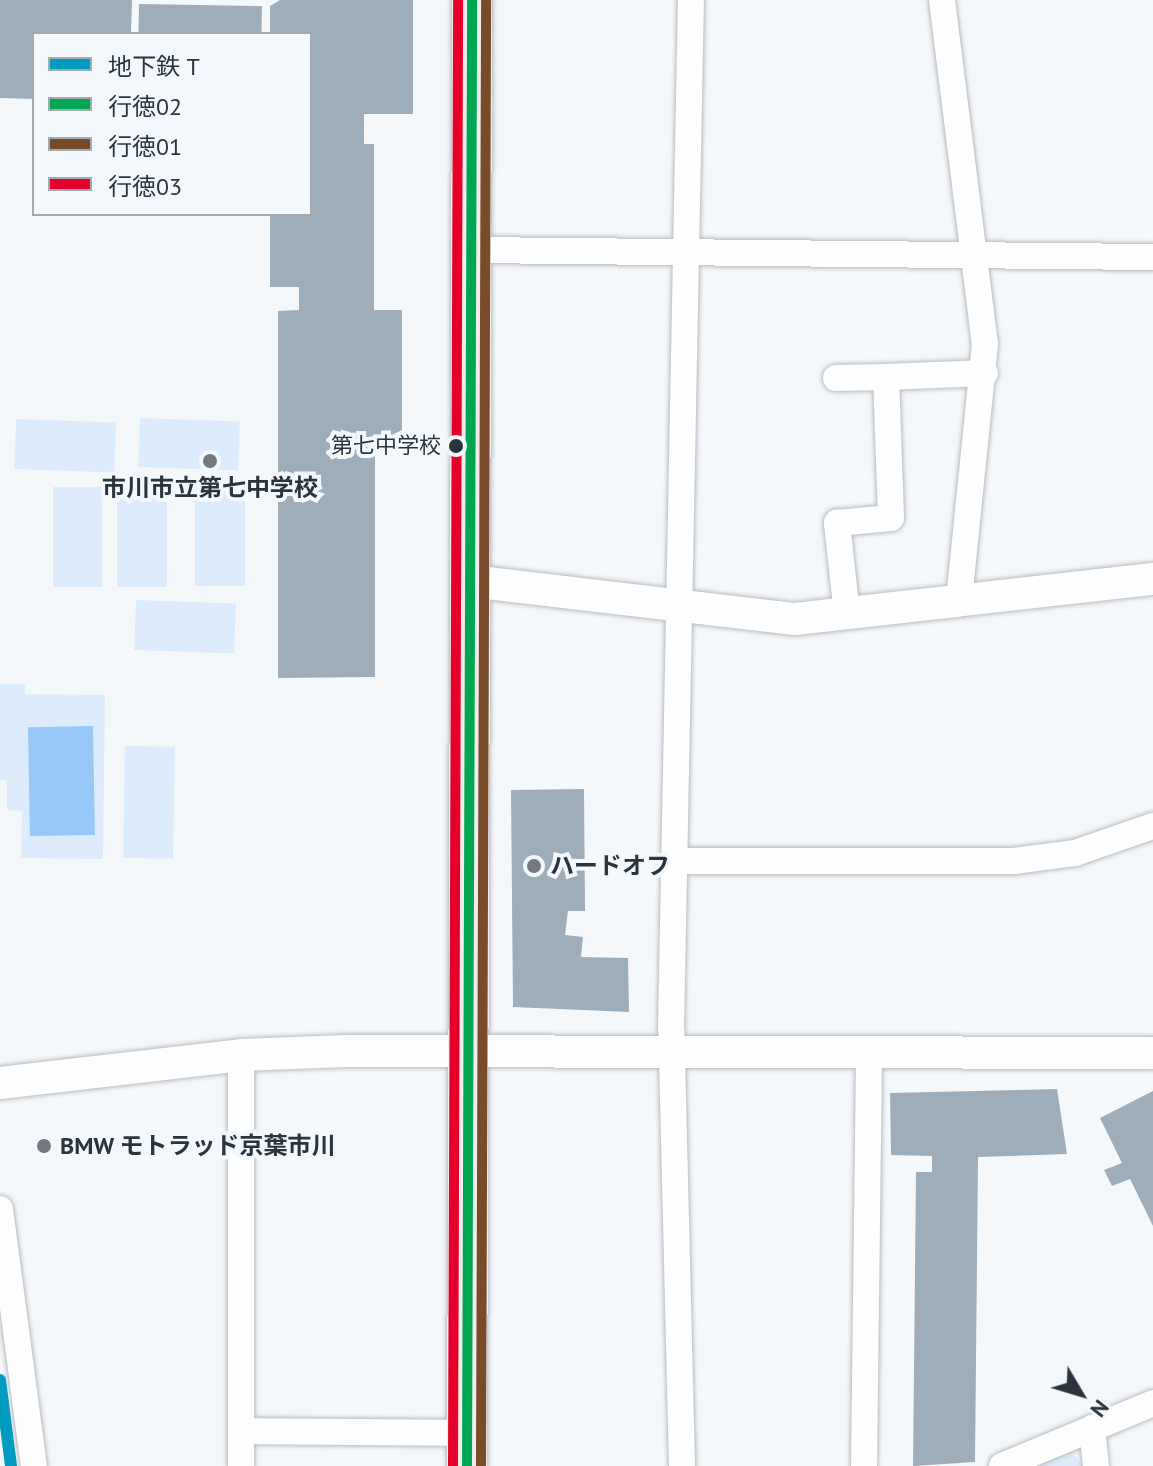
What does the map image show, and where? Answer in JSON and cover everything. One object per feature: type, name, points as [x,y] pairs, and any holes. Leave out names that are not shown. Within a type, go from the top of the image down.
[{"type":"main road","points":[[467,1449],[472,0]]},
{"type":"street","points":[[682,1466],[671,1051],[672,861],[675,606],[688,250],[691,0]]},
{"type":"street","points":[[942,0],[975,254],[985,373],[959,600]]},
{"type":"street","points":[[471,250],[1153,257]]},
{"type":"street","points":[[836,378],[985,373]]},
{"type":"street","points":[[847,615],[837,523],[891,518],[886,377]]},
{"type":"street","points":[[470,581],[795,619],[1153,579]]},
{"type":"street","points":[[672,861],[1014,861],[1075,853],[1153,826]]},
{"type":"street","points":[[0,1083],[241,1055],[467,1050],[1153,1053]]},
{"type":"street","points":[[864,1466],[869,1051]]},
{"type":"street","points":[[241,1055],[241,1466]]},
{"type":"street","points":[[0,1209],[34,1466]]},
{"type":"street","points":[[1002,1466],[1153,1403]]},
{"type":"street","points":[[1092,1428],[1096,1466]]},
{"type":"street","points":[[241,1431],[467,1449]]},
{"type":"shaded area","points":[[140,418],[240,421],[238,470],[138,467]]},
{"type":"shaded area","points":[[16,419],[116,422],[114,472],[14,469]]},
{"type":"shaded area","points":[[195,486],[245,486],[245,586],[195,586]]},
{"type":"shaded area","points":[[53,487],[102,487],[102,587],[53,587]]},
{"type":"shaded area","points":[[117,487],[167,487],[167,587],[117,587]]},
{"type":"shaded area","points":[[136,600],[236,603],[234,653],[134,650]]},
{"type":"shaded area","points":[[0,684],[25,684],[25,694],[105,695],[103,859],[21,858],[22,811],[7,810],[7,780],[0,780]]},
{"type":"shaded area","points":[[125,746],[175,747],[173,859],[123,858]]},
{"type":"shaded area","points":[[1071,1451],[1083,1466],[1036,1466]]},
{"type":"water","points":[[93,726],[95,835],[30,836],[28,727]]},
{"type":"building","points":[[0,0],[132,0],[131,32],[32,32],[32,99],[0,98]]},
{"type":"building","points":[[280,0],[413,0],[413,114],[364,114],[364,144],[374,144],[374,310],[402,310],[402,452],[375,452],[375,677],[278,678],[278,311],[299,310],[299,287],[270,287],[270,216],[312,216],[312,32],[270,32],[270,6]]},
{"type":"building","points":[[139,4],[262,6],[262,32],[139,32]]},
{"type":"building","points":[[584,789],[585,911],[568,911],[565,935],[583,937],[581,957],[628,958],[629,1012],[513,1007],[511,790]]},
{"type":"building","points":[[1057,1089],[1067,1154],[978,1157],[975,1462],[913,1466],[916,1172],[932,1172],[932,1156],[891,1155],[890,1093]]},
{"type":"building","points":[[1153,1091],[1153,1226],[1130,1179],[1112,1186],[1104,1170],[1122,1163],[1100,1118]]},
{"type":"metro line","name":"T","points":[[0,1380],[11,1466]]},
{"type":"transit line","name":"行徳03","points":[[453,1466],[458,0]]},
{"type":"transit line","name":"行徳02","points":[[467,1466],[472,0]]},
{"type":"transit line","name":"行徳01","points":[[481,1466],[486,0]]},
{"type":"place","name":"第七中学校","points":[[456,446]]},
{"type":"place","name":"市川市立第七中学校","points":[[210,461]]},
{"type":"place","name":"ハードオフ","points":[[534,866]]},
{"type":"place","name":"BMW モトラッド京葉市川","points":[[44,1146]]}]
